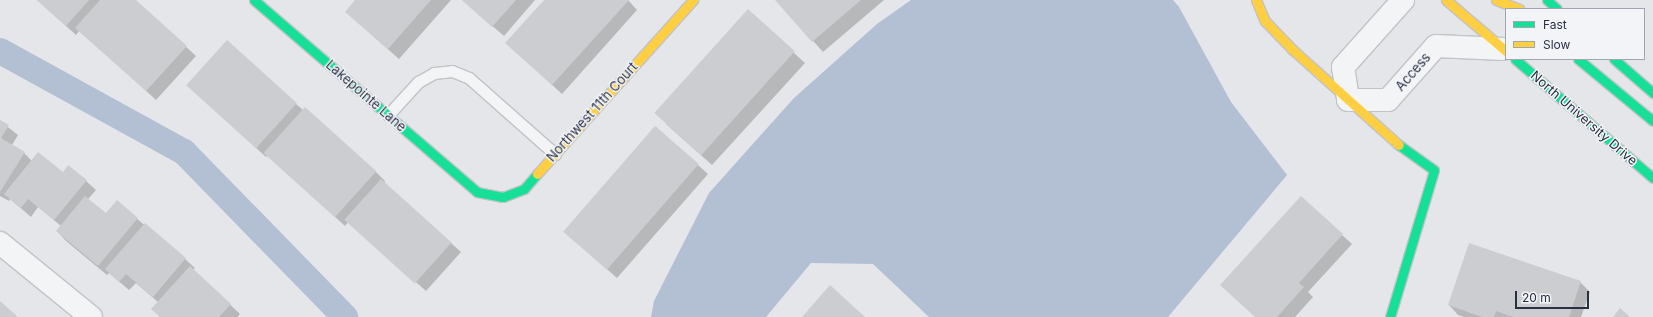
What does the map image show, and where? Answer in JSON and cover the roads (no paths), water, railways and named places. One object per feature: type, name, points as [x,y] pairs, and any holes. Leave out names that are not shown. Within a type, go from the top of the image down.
[{"type":"street","name":"Lakepointe Lane","points":[[254,0],[477,192]]},
{"type":"street","name":"Northwest 11th Court","points":[[477,192],[503,197],[524,189],[693,0]]},
{"type":"street","points":[[1256,0],[1266,21],[1293,50],[1401,147],[1434,170],[1390,317]]},
{"type":"street","points":[[1348,100],[1343,67],[1403,0]]},
{"type":"street","name":"North University Drive","points":[[1446,0],[1505,50]]},
{"type":"street","points":[[1496,0],[1517,8]]},
{"type":"street","points":[[1547,0],[1556,8]]},
{"type":"street","name":"Access","points":[[1348,100],[1388,100],[1436,46],[1505,53]]},
{"type":"street","name":"North University Drive","points":[[1516,60],[1653,178]]},
{"type":"street","points":[[1579,60],[1653,121]]},
{"type":"street","points":[[1615,60],[1653,93]]},
{"type":"street","points":[[0,243],[91,317]]},
{"type":"lane","points":[[388,115],[418,82],[434,73],[452,71],[469,78],[555,154]]},
{"type":"water","points":[[911,0],[1173,0],[1179,7],[1231,102],[1287,175],[1168,317],[929,317],[873,264],[811,263],[766,317],[651,317],[654,301],[709,193],[794,98],[877,24]]},
{"type":"waterway","points":[[0,51],[184,152],[345,317]]}]
